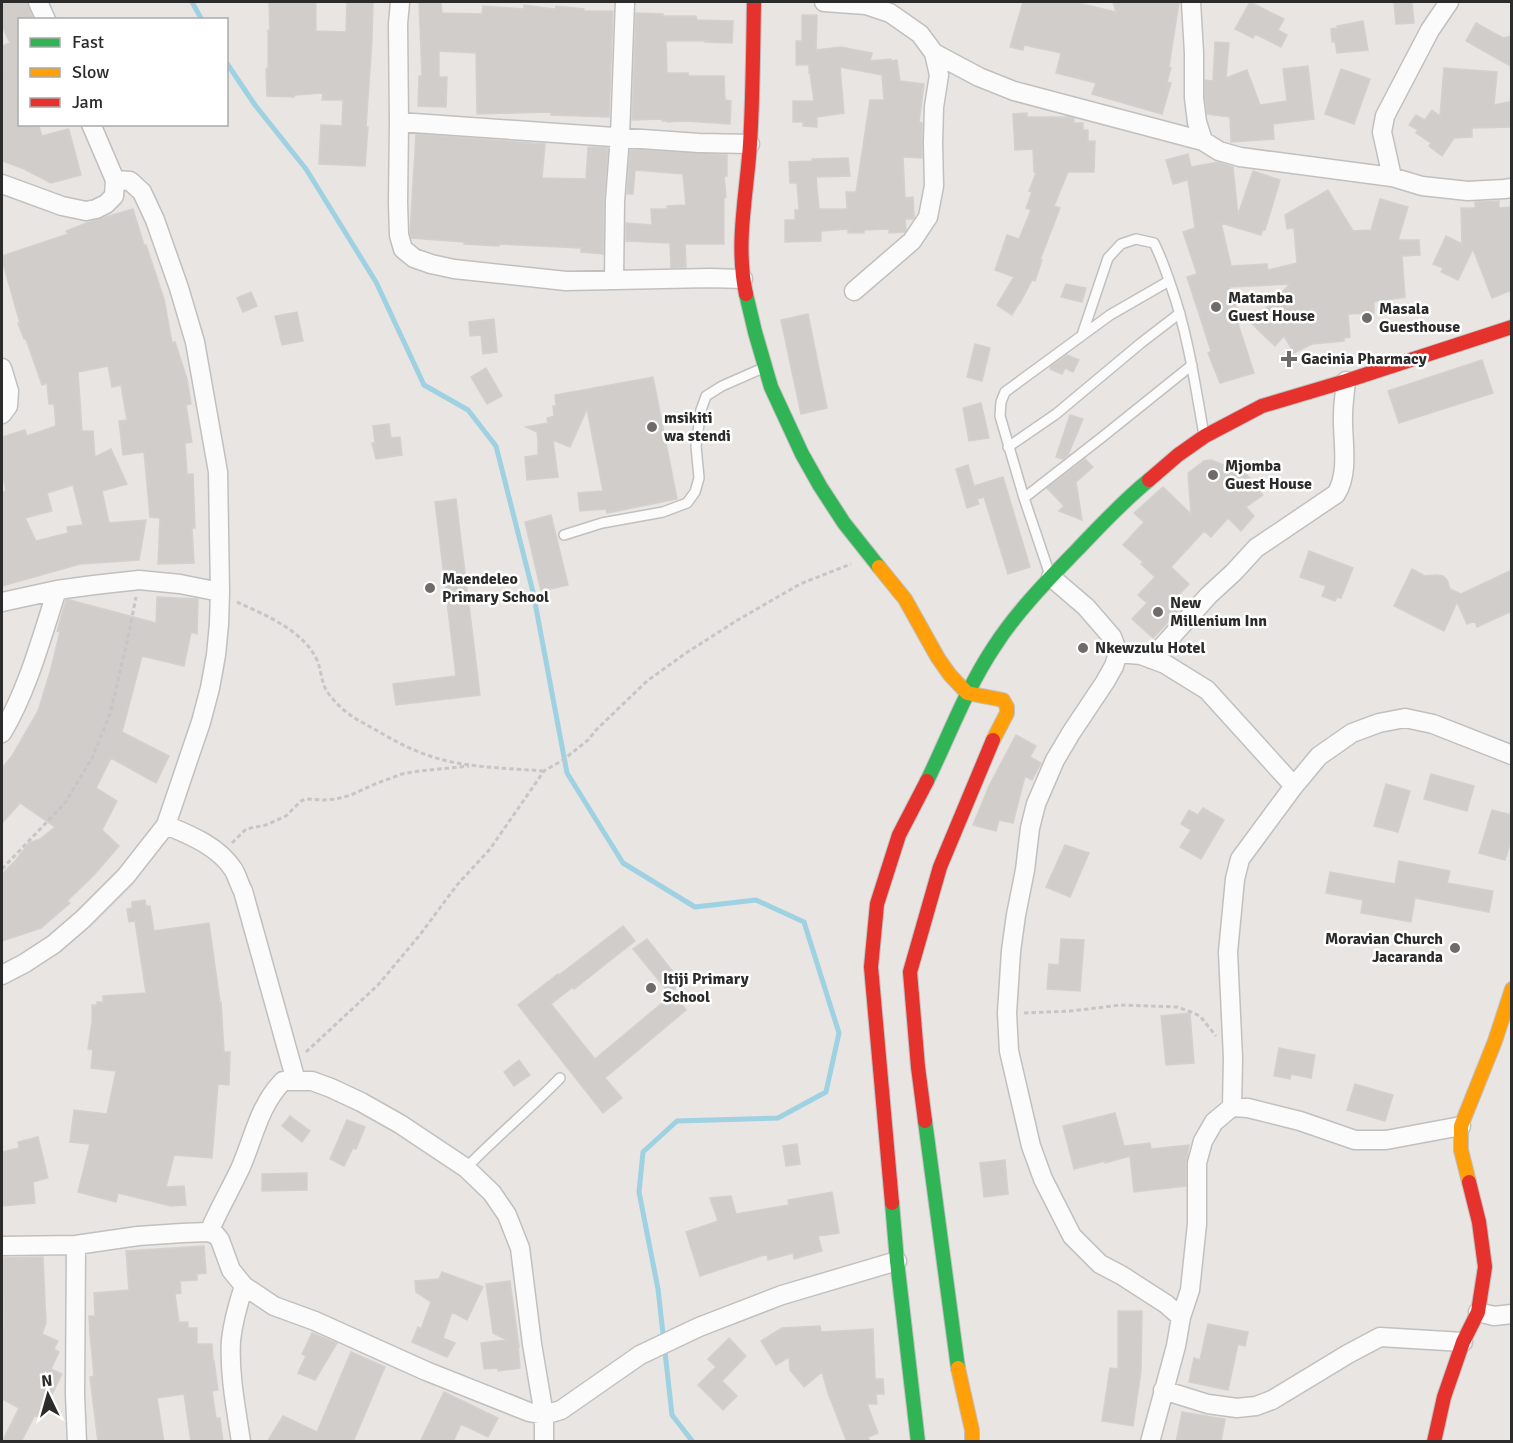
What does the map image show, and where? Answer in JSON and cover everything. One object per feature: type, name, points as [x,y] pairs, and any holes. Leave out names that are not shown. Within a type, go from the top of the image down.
[{"type":"street","points":[[38,2],[45,18]]},
{"type":"street","points":[[400,2],[398,24],[399,235],[403,249],[414,258],[430,264],[454,268],[566,280],[743,279]]},
{"type":"street","points":[[614,280],[615,201],[625,2]]},
{"type":"street","points":[[754,2],[750,144],[743,204],[743,279],[771,387],[802,454],[820,486],[844,523],[905,599],[950,675],[967,693],[1003,700],[1008,709],[988,746],[940,867],[910,972],[918,1067],[930,1163],[956,1358],[972,1430],[972,1442]]},
{"type":"street","points":[[824,2],[866,5],[890,13],[920,34],[934,53],[939,75],[934,107],[934,186],[928,217],[912,241],[854,291]]},
{"type":"street","points":[[1191,2],[1194,98],[1197,122],[1203,141]]},
{"type":"street","points":[[1392,177],[1383,132],[1385,116],[1430,30],[1449,2]]},
{"type":"street","points":[[934,53],[979,77],[1014,91],[1203,141],[1220,151],[1240,157],[1392,177],[1422,186],[1468,191],[1512,188]]},
{"type":"street","points":[[399,122],[699,143],[750,144]]},
{"type":"street","points":[[2,184],[62,206],[86,211],[106,204],[114,196],[116,180],[92,126]]},
{"type":"street","points":[[2,975],[54,944],[83,920],[126,876],[166,825],[210,688],[219,624],[218,472],[195,342],[155,220],[142,192],[130,181],[116,180]]},
{"type":"street","points":[[918,1442],[897,1261],[872,967],[877,903],[899,835],[942,751],[967,693],[994,646],[1051,577],[1129,496],[1204,436],[1262,406],[1512,327]]},
{"type":"street","points":[[2,368],[9,391],[8,406],[2,414]]},
{"type":"street","points":[[1150,658],[1256,548],[1336,494],[1344,469],[1343,414],[1346,381]]},
{"type":"street","points":[[1051,577],[1086,607],[1112,637],[1118,653],[1105,682],[1055,760],[1036,804],[1030,828],[1011,951],[1007,1012],[1009,1051],[1031,1146],[1043,1179],[1072,1236],[1100,1264],[1166,1304],[1181,1317]]},
{"type":"street","points":[[2,602],[57,590],[139,580],[180,584],[220,592]]},
{"type":"street","points":[[2,733],[15,712],[29,676],[57,590]]},
{"type":"street","points":[[1118,653],[1141,655],[1165,664],[1207,690],[1294,786]]},
{"type":"street","points":[[1232,1107],[1233,1058],[1228,952],[1235,879],[1240,859],[1294,786],[1319,756],[1352,733],[1379,723],[1406,718],[1433,724],[1512,755]]},
{"type":"street","points":[[166,825],[194,837],[218,852],[233,869],[243,891],[294,1073]]},
{"type":"street","points":[[1434,1442],[1444,1397],[1463,1342],[1478,1312],[1485,1267],[1479,1222],[1461,1149],[1461,1126],[1495,1041],[1512,988]]},
{"type":"street","points":[[294,1073],[361,1102],[400,1124],[466,1168],[492,1193],[507,1215],[520,1248],[544,1415],[544,1442]]},
{"type":"street","points":[[209,1232],[239,1169],[258,1117],[273,1092],[294,1073]]},
{"type":"street","points":[[1150,1442],[1176,1346],[1181,1317],[1190,1290],[1197,1224],[1197,1163],[1203,1141],[1214,1122],[1232,1107],[1248,1108],[1300,1121],[1355,1140],[1386,1140],[1461,1126]]},
{"type":"street","points":[[2,1246],[76,1245],[138,1236],[209,1232],[220,1240],[231,1270],[244,1286],[274,1305],[426,1371],[529,1412],[544,1415],[561,1410],[640,1355],[699,1327],[782,1295],[897,1261]]},
{"type":"street","points":[[76,1245],[77,1442]]},
{"type":"street","points":[[241,1442],[232,1383],[231,1340],[244,1286]]},
{"type":"street","points":[[1478,1312],[1494,1316],[1512,1314]]},
{"type":"street","points":[[1163,1390],[1208,1404],[1237,1408],[1256,1406],[1272,1400],[1380,1337],[1463,1342]]},
{"type":"lane","points":[[1082,335],[1108,258],[1121,244],[1136,239],[1154,243],[1180,313],[1192,365],[1204,436]]},
{"type":"lane","points":[[1051,577],[1008,447],[1000,416],[1001,402],[1005,392],[1082,335],[1110,315],[1169,281]]},
{"type":"lane","points":[[1008,447],[1056,414],[1141,342],[1180,313]]},
{"type":"lane","points":[[1024,498],[1192,365]]},
{"type":"lane","points":[[564,535],[602,523],[663,512],[687,503],[695,492],[699,478],[696,446],[700,410],[706,396],[722,386],[765,367]]},
{"type":"lane","points":[[466,1168],[560,1078]]},
{"type":"path","points":[[294,1073],[378,985],[419,936],[457,885],[490,849],[544,771],[588,740],[647,681],[716,634],[800,584],[871,558]]},
{"type":"path","points":[[2,869],[65,803],[92,758],[110,714],[139,580]]},
{"type":"path","points":[[220,592],[288,629],[303,641],[318,663],[323,686],[340,709],[353,718],[403,745],[430,756],[473,765],[544,771]]},
{"type":"path","points":[[218,852],[246,829],[286,816],[306,798],[336,799],[402,774],[473,765]]},
{"type":"path","points":[[1007,1012],[1037,1013],[1121,1005],[1177,1008],[1200,1016],[1210,1031],[1226,1046],[1233,1058]]},
{"type":"building","points":[[2,2],[27,2],[32,18],[18,18],[18,126],[39,126],[42,136],[68,129],[81,175],[51,183],[3,161],[2,46],[10,43],[2,26]]},
{"type":"building","points":[[269,2],[316,2],[316,31],[346,32],[347,2],[373,2],[365,166],[319,164],[321,125],[342,126],[343,100],[322,100],[323,93],[295,95],[294,97],[267,96]]},
{"type":"building","points":[[419,2],[441,2],[442,13],[482,14],[483,6],[524,9],[524,5],[555,9],[556,6],[584,9],[584,11],[613,11],[609,117],[551,115],[551,112],[477,114],[476,53],[439,51],[439,77],[447,77],[446,107],[418,106],[419,76],[422,76]]},
{"type":"building","points":[[1023,2],[1074,2],[1116,12],[1113,2],[1179,2],[1169,67],[1171,68],[1167,82],[1171,83],[1162,114],[1092,94],[1096,83],[1056,73],[1061,53],[1024,45],[1023,50],[1010,47]]},
{"type":"building","points":[[1250,2],[1284,19],[1278,30],[1287,35],[1281,47],[1255,34],[1253,38],[1235,29]]},
{"type":"building","points":[[1394,2],[1412,2],[1414,23],[1396,24]]},
{"type":"building","points":[[636,13],[696,16],[697,20],[733,21],[732,43],[666,41],[667,73],[688,73],[688,76],[724,76],[725,100],[731,101],[730,124],[667,122],[662,119],[632,120]]},
{"type":"building","points":[[802,15],[817,15],[816,50],[841,47],[872,53],[870,61],[897,60],[900,81],[924,84],[919,122],[922,123],[922,158],[903,157],[905,198],[913,197],[914,217],[905,219],[905,232],[889,233],[889,229],[864,230],[864,233],[848,233],[848,229],[821,231],[821,241],[785,242],[785,220],[795,220],[795,210],[799,210],[797,183],[790,183],[789,162],[848,158],[850,176],[816,177],[819,209],[847,209],[846,192],[856,192],[870,100],[884,100],[882,75],[840,67],[844,113],[817,117],[817,127],[803,126],[803,122],[793,122],[793,101],[814,101],[809,65],[796,65],[796,41],[802,41]]},
{"type":"building","points":[[1363,21],[1368,50],[1337,53],[1335,41],[1332,42],[1331,29]]},
{"type":"building","points":[[1476,23],[1503,38],[1512,36],[1512,67],[1466,41]]},
{"type":"building","points":[[1215,42],[1229,43],[1226,78],[1247,70],[1260,105],[1287,101],[1283,69],[1308,66],[1314,119],[1273,124],[1274,139],[1231,142],[1230,117],[1207,114],[1205,80],[1213,81]]},
{"type":"building","points":[[1444,68],[1497,72],[1494,105],[1509,102],[1512,127],[1472,128],[1472,137],[1454,138],[1442,156],[1429,146],[1431,143],[1416,133],[1418,130],[1409,125],[1416,115],[1425,120],[1432,110],[1440,116]]},
{"type":"building","points":[[1341,69],[1370,79],[1354,124],[1325,114]]},
{"type":"building","points":[[1027,113],[1027,117],[1069,117],[1074,119],[1074,123],[1083,123],[1083,130],[1088,130],[1088,141],[1095,141],[1094,172],[1068,172],[1054,206],[1060,208],[1040,260],[1042,260],[1035,281],[1032,280],[1012,315],[997,305],[1014,277],[995,270],[1007,235],[1019,239],[1031,210],[1026,208],[1036,173],[1034,172],[1033,149],[1015,150],[1013,114]]},
{"type":"building","points":[[416,134],[545,144],[542,178],[586,179],[588,147],[608,148],[603,254],[581,252],[581,248],[464,244],[464,242],[411,238]]},
{"type":"building","points":[[630,149],[727,155],[727,176],[724,176],[726,197],[724,198],[724,244],[685,244],[686,267],[671,268],[670,243],[626,241],[626,223],[652,225],[651,209],[667,209],[667,206],[686,205],[683,174],[635,170],[633,194],[627,194]]},
{"type":"building","points":[[1188,154],[1191,167],[1218,162],[1233,167],[1238,215],[1253,171],[1280,180],[1265,230],[1263,229],[1261,235],[1221,223],[1231,266],[1267,264],[1268,270],[1297,263],[1294,228],[1287,229],[1285,215],[1328,190],[1353,231],[1371,230],[1380,199],[1408,207],[1398,240],[1419,240],[1420,255],[1402,256],[1405,297],[1374,302],[1374,313],[1348,314],[1350,337],[1344,338],[1344,341],[1312,344],[1294,353],[1284,336],[1275,346],[1251,323],[1290,284],[1229,287],[1237,309],[1232,305],[1254,373],[1220,383],[1208,353],[1211,351],[1187,277],[1197,274],[1183,232],[1195,228],[1188,180],[1173,184],[1166,160]]},
{"type":"building","points":[[1499,201],[1499,208],[1512,207],[1512,290],[1492,298],[1473,249],[1458,280],[1441,272],[1443,268],[1433,264],[1446,236],[1462,244],[1461,208],[1475,208],[1475,202]]},
{"type":"building","points":[[133,209],[164,299],[172,343],[175,342],[187,379],[191,404],[186,405],[192,442],[185,443],[187,474],[193,474],[194,563],[158,564],[160,518],[150,517],[144,452],[123,455],[119,421],[127,420],[121,385],[112,387],[108,366],[78,372],[82,431],[93,431],[95,457],[111,449],[127,484],[102,491],[109,523],[146,520],[139,560],[80,564],[2,586],[2,492],[6,491],[2,471],[2,437],[25,430],[27,436],[56,426],[54,404],[49,404],[47,383],[42,385],[18,323],[20,323],[2,256],[68,234],[66,231]],"holes":[[[73,485],[83,525],[67,527],[68,533],[36,541],[25,518],[52,511],[47,493]]]},
{"type":"building","points":[[1066,284],[1086,288],[1082,302],[1061,297]]},
{"type":"building","points":[[251,292],[257,306],[243,312],[237,298]]},
{"type":"building","points":[[297,312],[303,341],[282,345],[275,316]]},
{"type":"building","points":[[808,314],[827,408],[801,414],[781,320]]},
{"type":"building","points":[[494,319],[497,352],[483,354],[481,335],[470,336],[469,322]]},
{"type":"building","points":[[975,344],[990,348],[982,381],[967,377]]},
{"type":"building","points":[[1067,355],[1079,360],[1073,372],[1065,368],[1062,374],[1050,369],[1051,366]]},
{"type":"building","points":[[1482,360],[1493,393],[1399,423],[1388,391]]},
{"type":"building","points":[[486,368],[502,396],[487,404],[471,377]]},
{"type":"building","points":[[653,377],[677,499],[607,513],[606,509],[580,511],[578,493],[603,491],[587,409],[570,447],[553,440],[558,477],[527,480],[525,457],[538,455],[538,442],[537,432],[526,427],[548,423],[547,418],[554,416],[555,395]]},
{"type":"building","points":[[981,403],[989,438],[969,441],[963,408]]},
{"type":"building","points":[[1070,415],[1083,419],[1068,455],[1063,459],[1056,457]]},
{"type":"building","points":[[389,424],[391,438],[400,437],[402,455],[376,459],[372,443],[375,443],[373,426]]},
{"type":"building","points":[[1085,459],[1093,467],[1076,482],[1082,520],[1059,511],[1064,506],[1047,488]]},
{"type":"building","points":[[1211,460],[1226,466],[1235,460],[1263,495],[1246,507],[1254,516],[1241,531],[1228,518],[1211,537],[1204,531],[1171,567],[1189,584],[1176,598],[1184,605],[1153,638],[1132,619],[1147,603],[1138,595],[1155,577],[1141,564],[1143,562],[1123,545],[1144,522],[1134,513],[1163,487],[1191,514],[1188,473],[1204,461]]},
{"type":"building","points":[[968,465],[974,486],[1003,477],[1030,567],[1008,574],[984,497],[977,499],[979,504],[967,508],[956,469]]},
{"type":"building","points":[[456,499],[480,695],[396,705],[393,684],[456,676],[435,502]]},
{"type":"building","points":[[551,515],[568,585],[541,591],[525,522]]},
{"type":"building","points":[[1309,551],[1353,568],[1341,598],[1337,597],[1335,601],[1322,596],[1326,586],[1300,577]]},
{"type":"building","points":[[1412,569],[1425,576],[1443,576],[1450,589],[1461,594],[1512,570],[1512,611],[1477,627],[1475,621],[1467,624],[1457,602],[1444,631],[1394,606]]},
{"type":"building","points":[[157,597],[198,599],[197,634],[191,632],[184,666],[142,656],[122,732],[169,756],[156,783],[111,758],[96,788],[117,801],[102,830],[119,846],[67,901],[70,903],[41,928],[2,941],[2,874],[29,843],[40,839],[55,827],[20,803],[2,823],[2,768],[12,756],[38,711],[50,672],[60,632],[57,631],[66,600],[156,623]]},
{"type":"building","points":[[1016,735],[1036,746],[1030,757],[1041,763],[1032,780],[1025,776],[1013,823],[999,820],[996,831],[973,825],[989,786]]},
{"type":"building","points":[[1431,774],[1474,786],[1467,811],[1424,799]]},
{"type":"building","points":[[1386,784],[1410,791],[1398,832],[1374,826]]},
{"type":"building","points":[[1203,808],[1224,820],[1201,859],[1180,847],[1191,830],[1181,824],[1189,810],[1198,815]]},
{"type":"building","points":[[1492,810],[1512,815],[1512,838],[1505,860],[1479,853]]},
{"type":"building","points":[[1065,845],[1089,853],[1070,897],[1046,887]]},
{"type":"building","points":[[1399,861],[1450,871],[1447,883],[1493,891],[1489,912],[1415,898],[1411,922],[1361,913],[1363,900],[1326,893],[1330,872],[1395,884]]},
{"type":"building","points":[[145,900],[146,906],[150,906],[154,931],[209,923],[221,1002],[224,1052],[230,1052],[229,1085],[218,1084],[212,1158],[174,1155],[166,1187],[184,1186],[186,1205],[171,1206],[118,1193],[116,1202],[78,1192],[90,1144],[70,1142],[74,1110],[107,1114],[116,1071],[91,1068],[93,1050],[88,1049],[92,1005],[103,1002],[103,996],[146,993],[135,921],[129,922],[127,909],[132,908],[132,902]]},
{"type":"building","points":[[623,926],[635,941],[574,989],[573,987],[551,1004],[595,1059],[673,994],[686,1010],[605,1078],[622,1098],[603,1113],[518,1005]]},
{"type":"building","points":[[647,939],[682,983],[669,993],[633,949]]},
{"type":"building","points":[[1061,939],[1084,940],[1080,991],[1047,989],[1049,964],[1059,965]]},
{"type":"building","points":[[1190,1013],[1194,1063],[1166,1065],[1161,1016]]},
{"type":"building","points":[[1279,1048],[1315,1055],[1311,1078],[1291,1074],[1290,1079],[1274,1076]]},
{"type":"building","points":[[519,1060],[530,1075],[514,1086],[504,1072]]},
{"type":"building","points":[[1355,1084],[1393,1095],[1385,1121],[1347,1110]]},
{"type":"building","points":[[1115,1113],[1124,1146],[1150,1143],[1151,1149],[1189,1145],[1186,1186],[1134,1192],[1130,1156],[1074,1169],[1063,1126]]},
{"type":"building","points":[[290,1116],[310,1131],[302,1142],[282,1126]]},
{"type":"building","points":[[347,1120],[365,1127],[356,1149],[353,1148],[344,1166],[330,1159]]},
{"type":"building","points":[[38,1137],[48,1178],[33,1182],[35,1203],[2,1206],[2,1152],[19,1148],[18,1142]]},
{"type":"building","points":[[797,1144],[800,1164],[786,1166],[783,1146]]},
{"type":"building","points":[[1005,1160],[1008,1194],[984,1197],[980,1163]]},
{"type":"building","points":[[307,1173],[307,1190],[262,1191],[262,1174]]},
{"type":"building","points":[[832,1192],[839,1233],[818,1236],[822,1251],[794,1259],[793,1253],[768,1260],[767,1254],[700,1276],[686,1232],[718,1221],[710,1198],[731,1196],[736,1214],[789,1205],[788,1200]]},
{"type":"building","points":[[204,1246],[206,1273],[197,1274],[197,1280],[180,1281],[181,1293],[175,1294],[179,1322],[188,1322],[188,1328],[197,1328],[197,1344],[212,1344],[218,1390],[212,1391],[216,1418],[220,1418],[223,1442],[191,1442],[184,1394],[157,1398],[164,1442],[98,1442],[90,1377],[94,1376],[89,1316],[95,1316],[94,1293],[129,1290],[126,1251]]},
{"type":"building","points":[[43,1257],[46,1323],[42,1334],[58,1341],[54,1349],[59,1352],[51,1369],[62,1374],[40,1418],[35,1415],[21,1442],[2,1442],[19,1408],[2,1399],[3,1258]]},
{"type":"building","points":[[442,1272],[483,1287],[467,1320],[452,1312],[443,1338],[455,1343],[447,1357],[412,1342],[418,1327],[421,1329],[431,1302],[416,1292],[415,1281],[439,1279]]},
{"type":"building","points":[[510,1281],[520,1368],[498,1371],[498,1368],[484,1369],[481,1343],[507,1340],[493,1333],[486,1284]]},
{"type":"building","points":[[1118,1311],[1142,1311],[1141,1371],[1133,1426],[1102,1421],[1110,1368],[1118,1369]]},
{"type":"building","points":[[1208,1324],[1248,1332],[1245,1346],[1238,1344],[1228,1390],[1189,1382],[1194,1358],[1200,1360]]},
{"type":"building","points":[[820,1326],[821,1332],[873,1329],[875,1379],[883,1379],[884,1394],[876,1394],[877,1404],[867,1404],[878,1433],[868,1437],[870,1442],[847,1442],[822,1372],[804,1387],[790,1370],[789,1357],[776,1365],[761,1341],[782,1328]]},
{"type":"building","points":[[312,1333],[337,1343],[315,1380],[298,1373],[306,1356],[302,1354]]},
{"type":"building","points":[[729,1338],[746,1356],[722,1381],[737,1396],[723,1410],[698,1385],[716,1367],[708,1359]]},
{"type":"building","points":[[351,1352],[385,1367],[353,1442],[267,1442],[283,1416],[317,1432]]},
{"type":"building","points":[[444,1392],[498,1418],[488,1437],[461,1424],[453,1442],[420,1442]]},
{"type":"building","points":[[1182,1412],[1225,1419],[1221,1442],[1176,1442]]},
{"type":"waterway","points":[[192,2],[201,18]]},
{"type":"waterway","points":[[228,65],[255,105],[306,169],[376,282],[424,385],[468,410],[496,446],[533,592],[567,773],[623,863],[695,907],[756,900],[804,922],[839,1033],[826,1092],[778,1118],[677,1121],[643,1152],[639,1192],[658,1289],[672,1415],[693,1442]]},
{"type":"traffic: fast","points":[[746,294],[771,387],[802,454],[844,523],[879,567]]},
{"type":"traffic: fast","points":[[927,781],[975,679],[1003,634],[1055,573],[1130,496],[1149,480]]},
{"type":"traffic: fast","points":[[925,1121],[958,1368]]},
{"type":"traffic: fast","points":[[892,1203],[918,1442]]},
{"type":"traffic: slow","points":[[879,567],[905,599],[950,675],[967,693],[1003,700],[1007,713],[993,740]]},
{"type":"traffic: slow","points":[[1469,1182],[1461,1150],[1461,1126],[1495,1041],[1512,989]]},
{"type":"traffic: slow","points":[[958,1368],[972,1430],[972,1442]]},
{"type":"traffic: jam","points":[[746,294],[742,237],[751,126],[754,2]]},
{"type":"traffic: jam","points":[[1149,480],[1205,436],[1262,406],[1512,327]]},
{"type":"traffic: jam","points":[[925,1121],[910,972],[940,867],[993,740]]},
{"type":"traffic: jam","points":[[892,1203],[871,967],[877,904],[899,835],[927,781]]},
{"type":"traffic: jam","points":[[1434,1442],[1444,1397],[1463,1342],[1478,1312],[1485,1267],[1479,1222],[1469,1182]]},
{"type":"place","name":"Matamba Guest House","points":[[1216,307]]},
{"type":"place","name":"Masala Guesthouse","points":[[1367,318]]},
{"type":"place","name":"Gacinia Pharmacy","points":[[1289,359]]},
{"type":"place","name":"msikiti wa stendi","points":[[652,427]]},
{"type":"place","name":"Mjomba Guest House","points":[[1213,475]]},
{"type":"place","name":"Maendeleo Primary School","points":[[430,588]]},
{"type":"place","name":"New Millenium Inn","points":[[1158,612]]},
{"type":"place","name":"Nkewzulu Hotel","points":[[1083,648]]},
{"type":"place","name":"Moravian Church Jacaranda","points":[[1455,948]]},
{"type":"place","name":"Itiji Primary School","points":[[651,988]]}]
